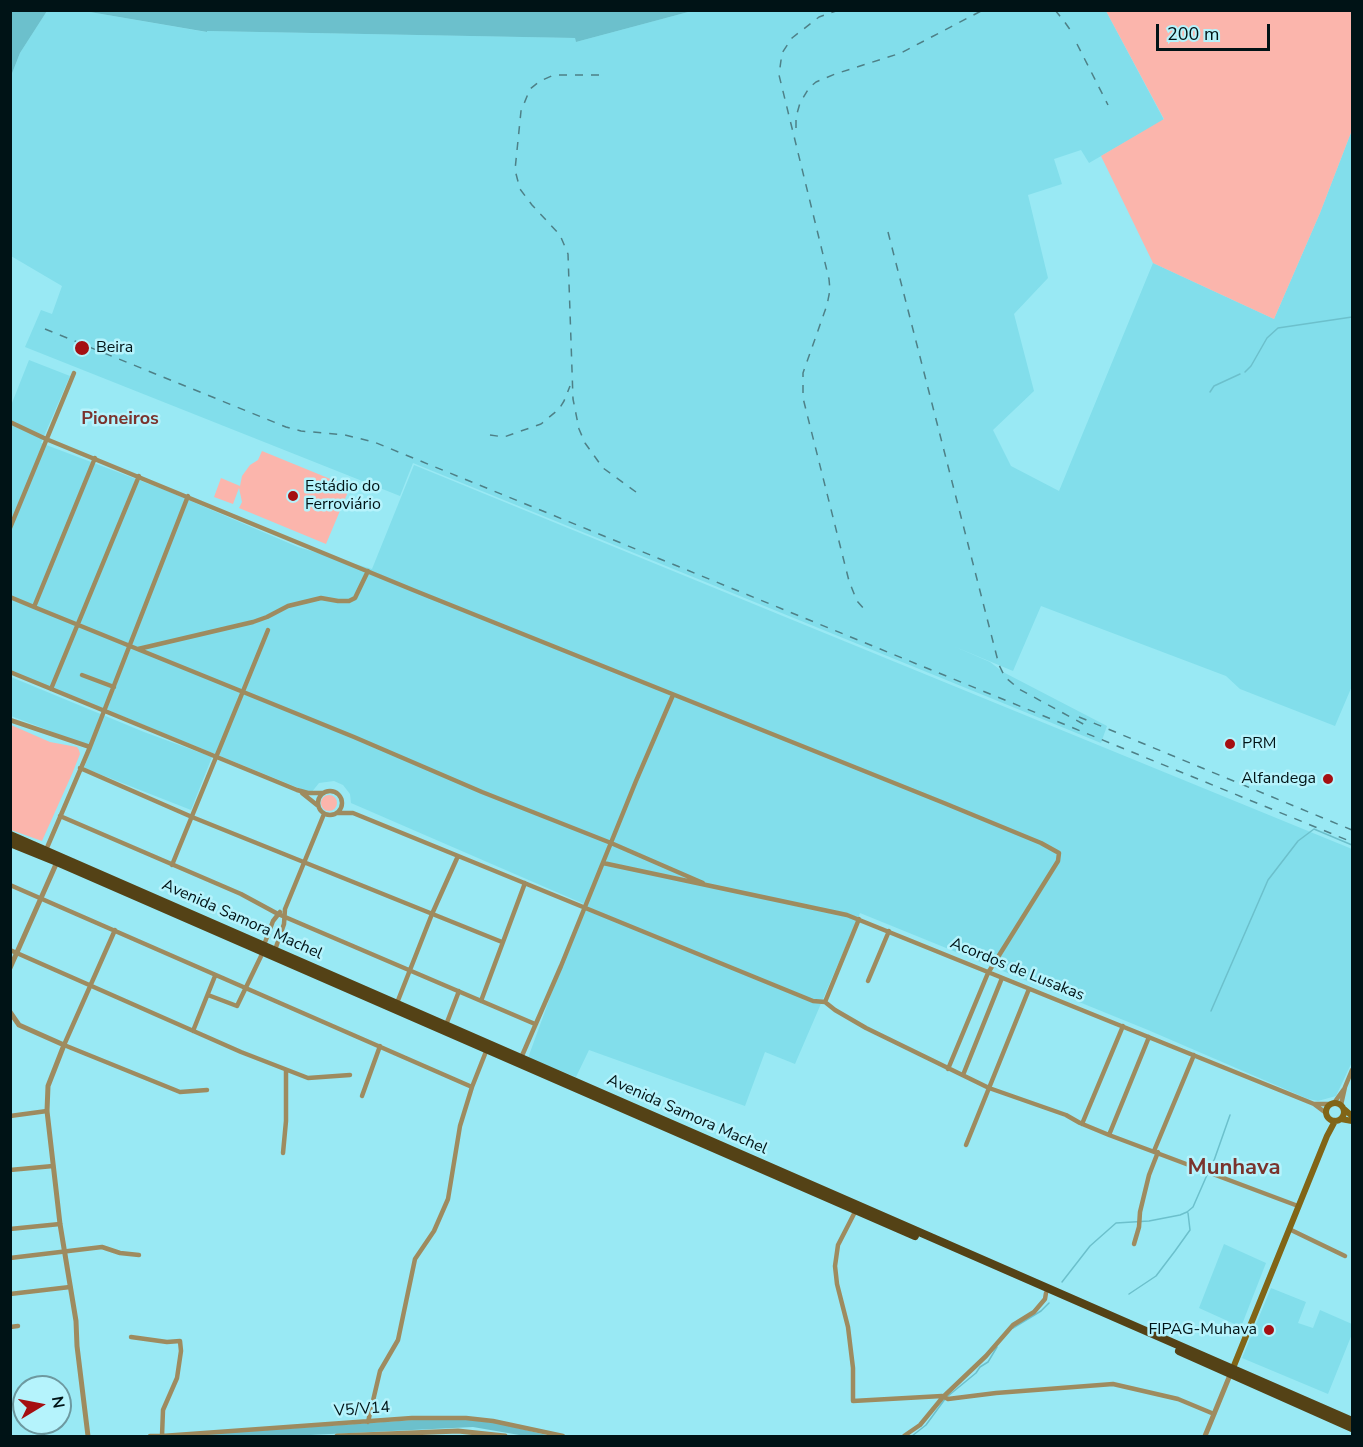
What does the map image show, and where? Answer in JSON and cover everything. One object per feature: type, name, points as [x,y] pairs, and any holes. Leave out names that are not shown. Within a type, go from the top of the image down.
[{"type":"highway","name":"Avenida Samora Machel","points":[[10,835],[57,862],[87,872]]},
{"type":"highway","name":"Avenida Samora Machel","points":[[10,843],[46,850],[87,872],[1072,1300],[1353,1428]]},
{"type":"highway","name":"Avenida Samora Machel","points":[[263,948],[275,950],[397,1003],[488,1047],[521,1058],[1046,1293],[1353,1421]]},
{"type":"main road","points":[[1327,1136],[1326,1108],[1337,1105]]},
{"type":"main road","points":[[1337,1105],[1353,1119]]},
{"type":"main road","points":[[1232,1372],[1327,1136],[1344,1115],[1337,1105]]},
{"type":"main road","points":[[1326,1115],[1338,1120],[1353,1119]]},
{"type":"street","points":[[10,528],[74,373]]},
{"type":"street","points":[[10,422],[46,439],[368,571],[944,803],[1041,843],[1059,853],[1058,861],[988,973],[948,1069]]},
{"type":"street","points":[[34,607],[95,458]]},
{"type":"street","points":[[51,688],[139,476]]},
{"type":"street","points":[[46,850],[105,710],[188,496]]},
{"type":"street","points":[[138,649],[253,622],[288,606],[321,597],[349,601],[355,598],[368,571]]},
{"type":"street","points":[[10,597],[471,788],[611,843],[703,883]]},
{"type":"street","points":[[172,865],[268,630]]},
{"type":"street","points":[[10,672],[297,790],[308,793],[333,791],[353,813]]},
{"type":"street","points":[[82,675],[114,687]]},
{"type":"street","points":[[521,1058],[673,695]]},
{"type":"street","points":[[10,720],[90,747]]},
{"type":"street","points":[[80,768],[192,817],[502,942]]},
{"type":"street","points":[[297,790],[310,798],[324,814],[353,813],[813,1001],[825,1002],[866,1028],[988,1088],[1066,1115],[1108,1135],[1298,1206]]},
{"type":"street","points":[[318,806],[318,799],[322,793]]},
{"type":"street","points":[[338,813],[342,801]]},
{"type":"street","points":[[275,950],[285,917],[285,909],[324,814]]},
{"type":"street","points":[[60,816],[240,894],[278,914],[535,1024]]},
{"type":"street","points":[[397,1003],[458,856]]},
{"type":"street","points":[[10,968],[57,862]]},
{"type":"street","points":[[603,863],[703,883]]},
{"type":"street","name":"Acordos de Lusakas","points":[[703,883],[793,902],[859,920],[1314,1104]]},
{"type":"street","points":[[481,1000],[525,884]]},
{"type":"street","points":[[10,885],[472,1087]]},
{"type":"street","points":[[207,995],[237,1006],[273,921],[285,909]]},
{"type":"street","points":[[825,1002],[859,920]]},
{"type":"street","points":[[88,1437],[76,1346],[76,1321],[60,1224],[46,1092],[89,986],[115,930]]},
{"type":"street","points":[[868,981],[889,931]]},
{"type":"street","points":[[10,950],[286,1070],[310,1078],[350,1075]]},
{"type":"street","points":[[193,1031],[215,976]]},
{"type":"street","points":[[963,1075],[1002,978]]},
{"type":"street","points":[[966,1145],[1029,989]]},
{"type":"street","points":[[446,1025],[459,991]]},
{"type":"street","points":[[10,1012],[12,1021],[25,1028],[180,1092],[207,1090]]},
{"type":"street","points":[[1082,1124],[1123,1026]]},
{"type":"street","points":[[1108,1135],[1149,1037]]},
{"type":"street","points":[[362,1096],[380,1046]]},
{"type":"street","points":[[368,1422],[380,1371],[398,1340],[414,1259],[434,1231],[448,1199],[456,1139],[472,1087],[488,1047]]},
{"type":"street","points":[[1134,1244],[1156,1152],[1194,1055]]},
{"type":"street","points":[[283,1153],[286,1121],[286,1070]]},
{"type":"street","points":[[1314,1104],[1337,1105],[1353,1070]]},
{"type":"street","points":[[1314,1104],[1326,1115]]},
{"type":"street","points":[[10,1116],[47,1112]]},
{"type":"street","points":[[10,1170],[53,1166]]},
{"type":"street","points":[[857,1207],[838,1245],[835,1266],[837,1284],[847,1316],[853,1368],[853,1401],[945,1398],[1113,1384],[1178,1399],[1214,1414]]},
{"type":"street","points":[[10,1229],[60,1224]]},
{"type":"street","points":[[1289,1229],[1345,1256]]},
{"type":"street","points":[[10,1258],[102,1247],[120,1253],[139,1255]]},
{"type":"street","points":[[10,1294],[70,1287]]},
{"type":"street","points":[[904,1437],[920,1425],[987,1356],[1013,1325],[1034,1312],[1045,1299],[1046,1293]]},
{"type":"street","points":[[10,1327],[18,1326]]},
{"type":"street","points":[[131,1337],[167,1342],[180,1341],[181,1351],[177,1378],[163,1410],[162,1436]]},
{"type":"street","points":[[1205,1437],[1232,1372]]},
{"type":"street","name":"V5/V14","points":[[150,1437],[412,1418],[466,1418],[493,1420],[563,1437]]},
{"type":"street","points":[[337,1437],[458,1431],[505,1437]]},
{"type":"shaded area","points":[[11,10],[47,11],[20,53],[11,76]]},
{"type":"shaded area","points":[[692,10],[576,42],[575,38],[207,32],[84,11]]},
{"type":"shaded area","points":[[47,11],[84,11],[206,32],[575,38],[576,42],[692,11],[1106,11],[1164,120],[1089,163],[1081,150],[1054,159],[1062,184],[1028,195],[1048,278],[1014,314],[1034,391],[993,430],[1011,466],[1059,491],[1153,263],[1274,319],[1320,213],[1352,130],[1352,686],[1335,726],[1240,689],[1226,676],[1041,606],[1013,671],[953,646],[990,662],[1003,672],[1107,726],[1101,743],[413,463],[400,496],[25,347],[41,310],[52,314],[62,286],[11,256],[11,76],[20,53]]},
{"type":"shaded area","points":[[1106,11],[1352,11],[1352,130],[1320,213],[1274,319],[1153,263],[1101,156],[1164,119]]},
{"type":"shaded area","points":[[29,360],[70,376],[41,443],[165,490],[298,547],[372,569],[414,465],[1352,849],[1352,1062],[1336,1096],[1318,1101],[1308,1099],[1148,1030],[860,913],[795,1064],[765,1052],[745,1106],[589,1050],[576,1077],[528,1058],[584,904],[351,803],[350,794],[343,785],[334,781],[319,783],[311,793],[11,671],[10,408]]},
{"type":"shaded area","name":"Estádio do Ferroviário","points":[[262,451],[350,487],[326,544],[239,508],[242,502],[239,488],[233,504],[214,497],[221,478],[240,486],[242,476],[250,465],[258,460]]},
{"type":"shaded area","points":[[11,677],[144,732],[212,757],[191,810],[84,768],[92,747],[11,716]]},
{"type":"shaded area","points":[[11,725],[50,742],[77,747],[79,750],[80,754],[72,774],[42,841],[11,830]]},
{"type":"shaded area","points":[[326,795],[332,795],[337,803],[335,809],[326,811],[321,806],[321,800]]},
{"type":"shaded area","points":[[1224,1244],[1266,1263],[1241,1327],[1199,1308]]},
{"type":"shaded area","name":"FIPAG-Muhava","points":[[1271,1288],[1306,1302],[1298,1323],[1313,1328],[1320,1310],[1352,1324],[1352,1334],[1328,1394],[1242,1358]]},
{"type":"shaded area","points":[[462,1419],[496,1423],[551,1436],[525,1436],[473,1427],[290,1436],[180,1436],[413,1420]]},
{"type":"waterway","points":[[1245,372],[1267,338],[1278,328],[1352,317]]},
{"type":"waterway","points":[[1210,392],[1214,386],[1240,374]]},
{"type":"waterway","points":[[1211,1011],[1268,880],[1298,841],[1314,829],[1352,845]]},
{"type":"waterway","points":[[1211,1169],[1230,1115]]},
{"type":"waterway","points":[[1062,1282],[1090,1246],[1116,1223],[1149,1221],[1187,1212],[1193,1207],[1207,1175]]},
{"type":"waterway","points":[[1129,1294],[1156,1276],[1175,1251],[1190,1230],[1188,1213]]},
{"type":"waterway","points":[[1013,1328],[1041,1311],[1049,1303]]},
{"type":"waterway","points":[[948,1396],[988,1362],[997,1347]]},
{"type":"waterway","points":[[912,1436],[926,1425],[945,1399]]},
{"type":"railway","points":[[839,10],[819,17],[792,38],[782,53],[779,75],[830,290],[803,373],[803,398],[849,581],[857,601],[866,611]]},
{"type":"railway","points":[[796,128],[800,103],[809,88],[816,82],[901,53],[983,10]]},
{"type":"railway","points":[[1055,10],[1071,31]]},
{"type":"railway","points":[[1077,44],[1108,105]]},
{"type":"railway","points":[[599,75],[554,75],[540,81],[530,89],[521,111],[515,170],[520,189],[560,235],[568,254],[573,399],[579,429],[585,443],[603,468],[636,492]]},
{"type":"railway","points":[[888,232],[999,665],[1005,677],[1019,689],[1085,725]]},
{"type":"railway","points":[[45,329],[286,427],[301,431],[345,435],[374,442],[1352,842]]},
{"type":"railway","points":[[490,435],[504,437],[541,424],[559,409],[570,386]]},
{"type":"railway","points":[[1079,717],[1352,830]]},
{"type":"place","name":"Beira","points":[[82,348]]},
{"type":"place","name":"Estádio do Ferroviário","points":[[293,496]]},
{"type":"place","name":"PRM","points":[[1230,744]]},
{"type":"place","name":"Alfandega","points":[[1328,779]]},
{"type":"place","name":"FIPAG-Muhava","points":[[1269,1330]]},
{"type":"district","name":"Pioneiros","points":[[120,420]]},
{"type":"district","name":"Munhava","points":[[1234,1169]]}]
